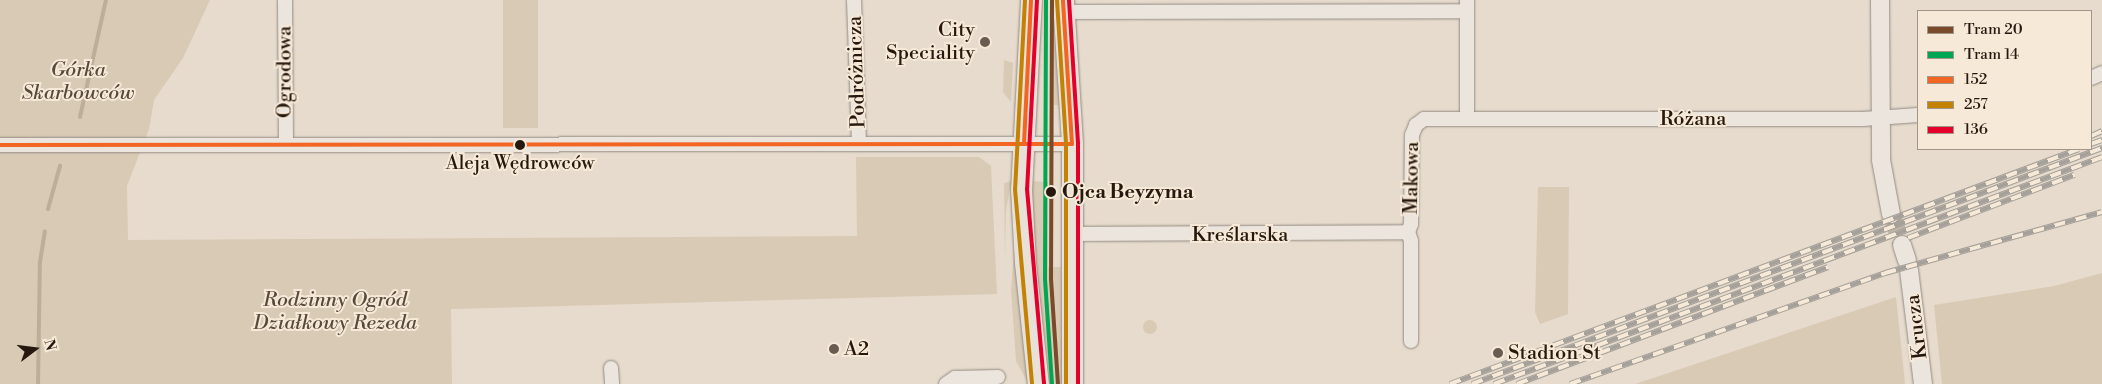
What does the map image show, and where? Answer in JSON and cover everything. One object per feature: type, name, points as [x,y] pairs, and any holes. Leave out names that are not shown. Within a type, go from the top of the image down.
[{"type":"main road","points":[[1031,0],[1022,226],[1038,384]]},
{"type":"main road","points":[[1063,6],[1072,144],[1072,384]]},
{"type":"street","name":"Ogrodowa","points":[[285,0],[286,145]]},
{"type":"street","name":"Podróżnicza","points":[[854,0],[859,144]]},
{"type":"street","points":[[1880,0],[1882,177],[1891,214]]},
{"type":"street","points":[[1063,6],[1467,5],[1467,118]]},
{"type":"street","name":"Różana","points":[[1467,118],[1881,117],[1917,115]]},
{"type":"street","name":"Makowa","points":[[1411,341],[1411,240],[1408,232],[1411,224],[1414,129],[1424,119],[1467,118]]},
{"type":"street","points":[[0,145],[1072,144]]},
{"type":"street","name":"Kreślarska","points":[[1072,234],[1408,232]]},
{"type":"street","name":"Krucza","points":[[1906,258],[1924,384]]},
{"type":"street","points":[[611,368],[612,384]]},
{"type":"street","points":[[946,384],[955,378],[998,376]]},
{"type":"green space","name":"Rodzinny Ogród Działkowy Rezeda","points":[[0,0],[210,0],[183,58],[154,100],[149,129],[127,186],[128,240],[857,236],[856,157],[979,157],[991,166],[997,294],[451,309],[452,384],[0,384]]},
{"type":"green space","points":[[503,0],[538,0],[538,128],[503,128]]},
{"type":"green space","points":[[1054,0],[1063,105],[1054,105]]},
{"type":"green space","points":[[1004,60],[1013,63],[1011,102],[1003,92]]},
{"type":"green space","points":[[1011,181],[1006,211],[1005,257],[1004,183]]},
{"type":"green space","points":[[1028,181],[1048,182],[1048,267],[1061,267],[1062,384],[1045,384]]},
{"type":"green space","points":[[1538,187],[1569,187],[1568,314],[1540,324],[1535,312]]},
{"type":"green space","points":[[1014,253],[1028,383],[1016,361],[1011,290]]},
{"type":"green space","points":[[2102,273],[2102,384],[1942,384],[1934,305],[2054,286]]},
{"type":"green space","points":[[1896,297],[1905,384],[1635,384]]},
{"type":"green space","points":[[1147,320],[1153,320],[1157,327],[1153,334],[1147,334],[1143,330],[1143,324]]},
{"type":"waterway","points":[[80,117],[106,0]]},
{"type":"waterway","points":[[48,209],[60,166]]},
{"type":"waterway","points":[[38,384],[40,262],[45,231]]},
{"type":"tunnel","points":[[1891,214],[1902,245]]},
{"type":"railway","points":[[2092,136],[2102,131]]},
{"type":"railway","points":[[2092,144],[2102,140]]},
{"type":"railway","points":[[1472,384],[2102,148]]},
{"type":"railway","points":[[1450,384],[2076,150]]},
{"type":"railway","points":[[1494,384],[2102,157]]},
{"type":"railway","points":[[1908,238],[2074,175]]},
{"type":"railway","points":[[1570,384],[1885,273],[2102,212]]},
{"type":"railway","points":[[1517,384],[1828,267]]},
{"type":"tram line","name":"14","points":[[1046,0],[1045,279],[1052,384]]},
{"type":"tram line","name":"20","points":[[1052,0],[1051,279],[1058,384]]},
{"type":"transit line","name":"257","points":[[1025,0],[1015,189],[1032,384]]},
{"type":"transit line","name":"152","points":[[1024,144],[1031,0]]},
{"type":"transit line","name":"136","points":[[1037,0],[1027,189],[1044,383]]},
{"type":"transit line","name":"257","points":[[1057,0],[1066,144],[1066,384]]},
{"type":"transit line","name":"152","points":[[0,145],[1072,144],[1063,0]]},
{"type":"transit line","name":"136","points":[[1069,0],[1078,144],[1078,384]]},
{"type":"place","name":"City Speciality","points":[[985,42]]},
{"type":"place","name":"Aleja Wędrowców","points":[[520,145]]},
{"type":"place","name":"Ojca Beyzyma","points":[[1051,192]]},
{"type":"place","name":"A2","points":[[834,349]]},
{"type":"place","name":"Stadion St","points":[[1498,353]]},
{"type":"park label","name":"Górka Skarbowców","points":[[78,82]]}]
